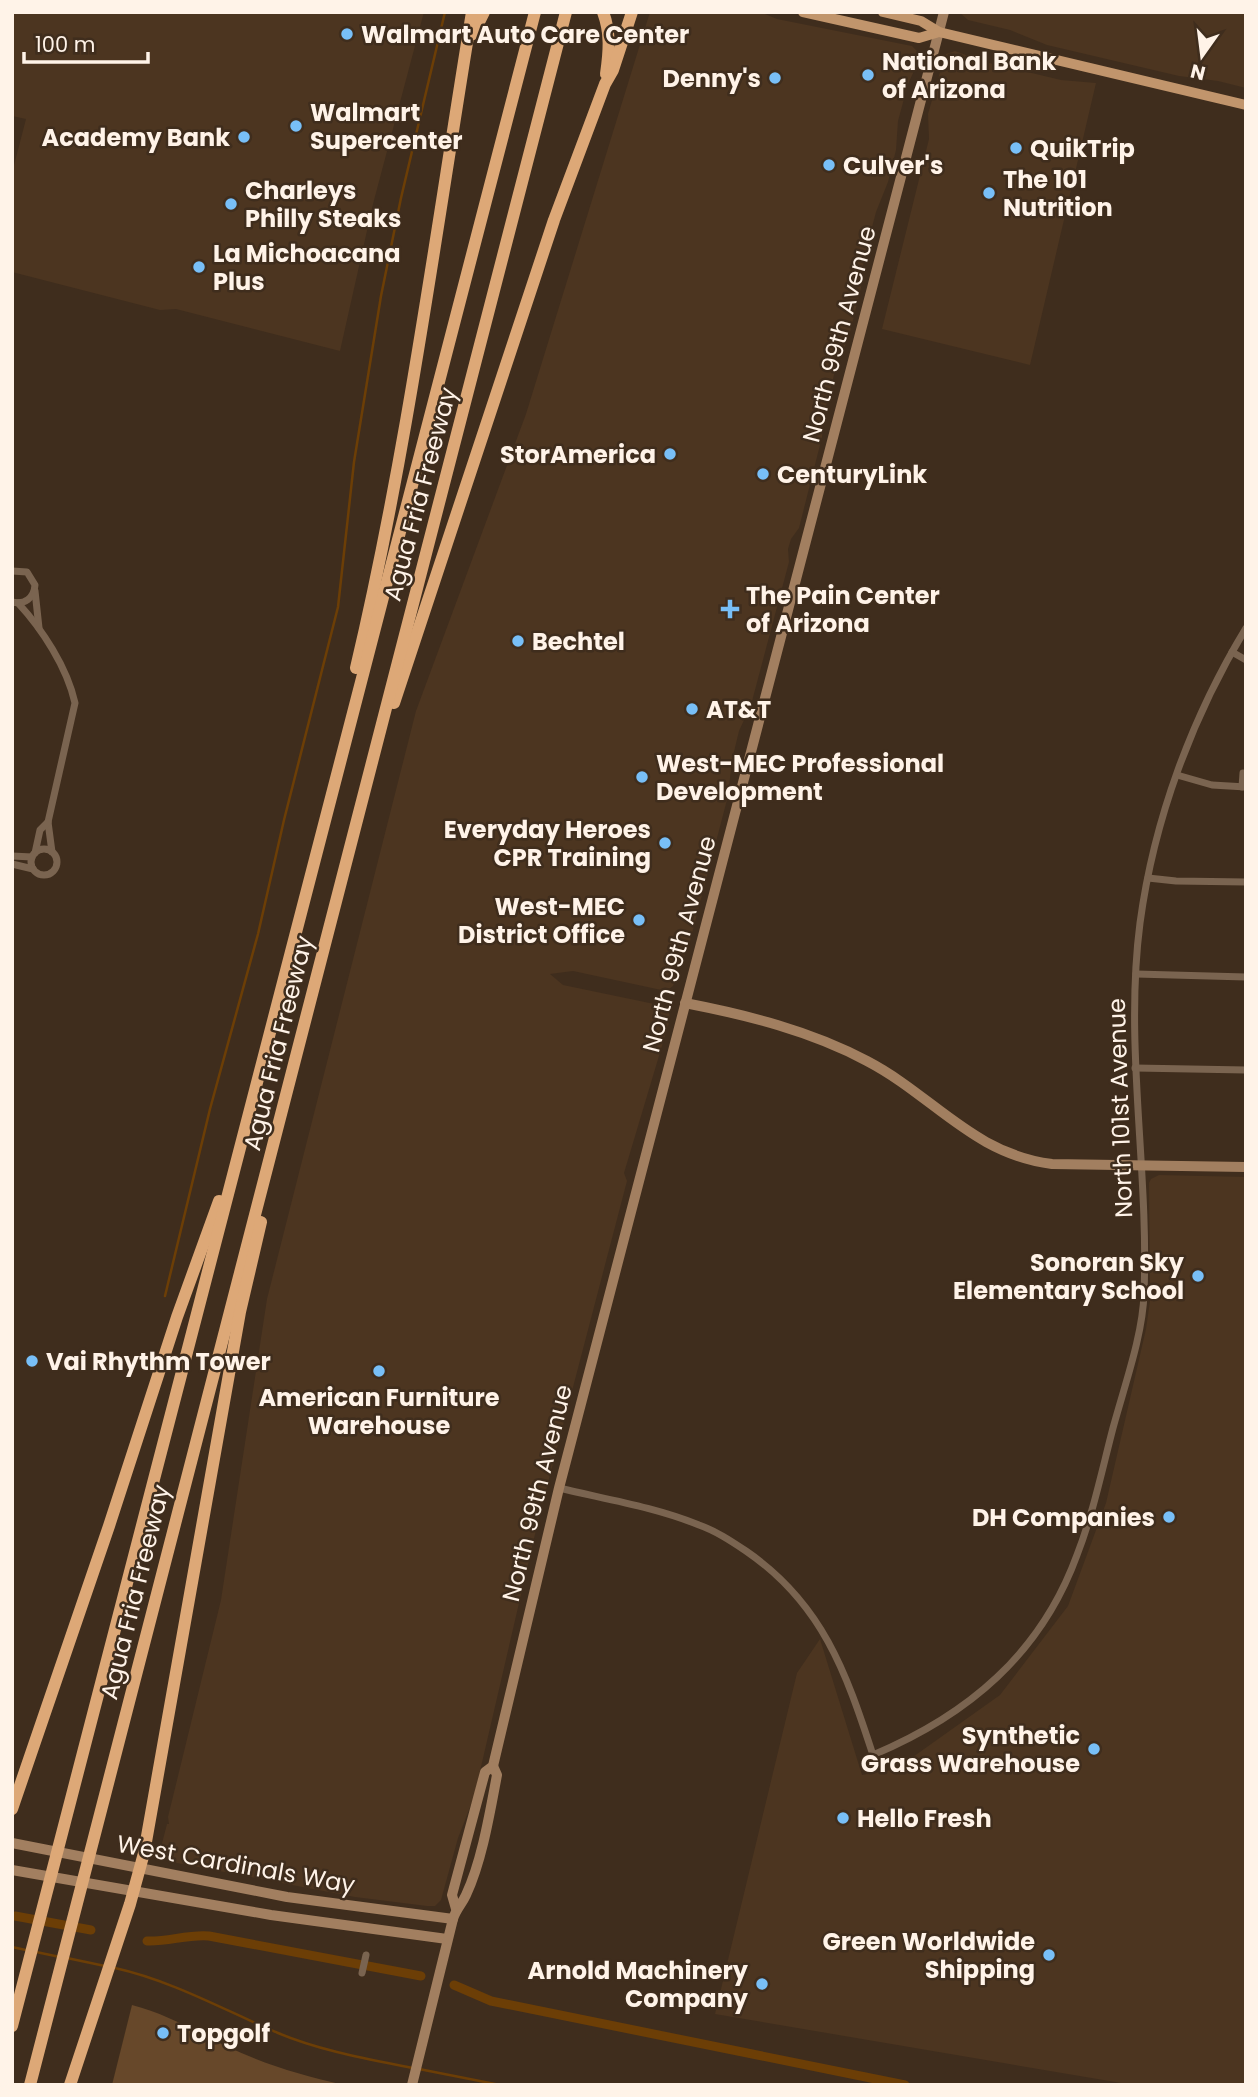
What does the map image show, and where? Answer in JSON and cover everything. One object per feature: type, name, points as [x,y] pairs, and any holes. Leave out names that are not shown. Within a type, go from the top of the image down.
[{"type":"highway","points":[[344,744],[354,675],[379,561],[406,414],[472,12]]},
{"type":"highway","points":[[466,56],[484,12]]},
{"type":"highway","name":"Agua Fria Freeway","points":[[12,2025],[535,12]]},
{"type":"highway","name":"Agua Fria Freeway","points":[[29,2085],[566,12]]},
{"type":"highway","points":[[603,12],[609,47],[605,85]]},
{"type":"highway","points":[[374,752],[402,684],[557,211],[613,70],[632,12]]},
{"type":"highway","points":[[12,1809],[126,1476],[177,1317],[241,1141]]},
{"type":"highway","points":[[71,2085],[140,1868],[273,1148]]},
{"type":"main road","points":[[803,12],[919,38],[939,32]]},
{"type":"main road","points":[[883,12],[921,21],[939,32],[1246,105]]},
{"type":"main road","name":"North 99th Avenue","points":[[454,1914],[452,1895],[485,1772],[493,1766],[559,1488],[944,12]]},
{"type":"main road","points":[[685,1003],[781,1026],[830,1043],[888,1073],[977,1138],[1001,1151],[1027,1160],[1052,1164],[1246,1167]]},
{"type":"main road","name":"North 99th Avenue","points":[[412,2085],[454,1914],[466,1897],[480,1851],[498,1775],[493,1766]]},
{"type":"main road","name":"West Cardinals Way","points":[[12,1843],[287,1898],[454,1914]]},
{"type":"main road","name":"West Cardinals Way","points":[[12,1870],[271,1916],[447,1939]]},
{"type":"street","points":[[12,571],[22,570],[31,575],[39,628]]},
{"type":"street","points":[[15,602],[29,599],[35,590]]},
{"type":"street","points":[[12,864],[33,869],[41,876],[52,873],[58,862],[52,852],[48,822],[75,703],[71,686],[39,628],[15,602]]},
{"type":"street","name":"North 101st Avenue","points":[[559,1488],[700,1525],[741,1547],[767,1566],[805,1605],[827,1636],[853,1693],[873,1755],[951,1716],[997,1678],[1032,1638],[1065,1585],[1077,1556],[1141,1319],[1144,1290],[1135,1068],[1136,974],[1140,923],[1148,878],[1158,834],[1202,710],[1246,628]]},
{"type":"street","points":[[1232,652],[1246,660]]},
{"type":"street","points":[[1177,775],[1212,785],[1244,788],[1243,773]]},
{"type":"street","points":[[33,869],[33,855],[40,830],[48,822]]},
{"type":"street","points":[[12,856],[33,855],[45,849],[52,852]]},
{"type":"street","points":[[1148,878],[1246,882]]},
{"type":"street","points":[[1136,974],[1246,977]]},
{"type":"street","points":[[1135,1068],[1246,1070]]},
{"type":"street","points":[[362,1973],[365,1957]]},
{"type":"shaded area","points":[[12,12],[424,12],[373,204],[340,351],[176,309],[160,310],[12,272],[12,173],[26,119],[12,116]]},
{"type":"shaded area","points":[[650,12],[760,12],[777,19],[912,46],[920,58],[908,84],[898,121],[896,150],[864,258],[861,288],[849,336],[835,371],[825,410],[822,437],[799,528],[788,549],[789,562],[751,705],[739,731],[728,796],[690,941],[673,986],[666,991],[573,971],[550,974],[563,985],[664,1006],[669,1011],[670,1019],[624,1173],[627,1181],[539,1517],[474,1797],[458,1838],[441,1900],[435,1906],[427,1906],[355,1897],[177,1863],[160,1851],[169,1824],[168,1817],[221,1600],[267,1299],[416,711],[526,414]]},
{"type":"shaded area","points":[[959,12],[1246,12],[1246,88],[1179,76],[1047,45],[1010,30],[968,20]]},
{"type":"shaded area","points":[[955,51],[985,62],[1061,80],[1096,83],[1030,365],[882,329],[929,139],[928,114],[944,58],[946,54]]},
{"type":"shaded area","points":[[1159,1175],[1246,1177],[1246,2085],[1133,2085],[715,2014],[797,1673],[820,1639],[862,1775],[896,1769],[1000,1695],[1068,1606],[1106,1503],[1146,1329],[1150,1301],[1149,1183]]},
{"type":"shaded area","name":"Topgolf","points":[[132,2005],[169,2018],[254,2058],[344,2085],[112,2085]]},
{"type":"waterway","points":[[165,1296],[338,607],[354,462],[381,296],[445,12]]},
{"type":"waterway","points":[[15,1916],[91,1930]]},
{"type":"waterway","points":[[147,1941],[209,1936],[421,1976]]},
{"type":"waterway","points":[[12,1947],[26,1950]]},
{"type":"waterway","points":[[36,1952],[60,1957]]},
{"type":"waterway","points":[[67,1958],[105,1966]]},
{"type":"waterway","points":[[115,1968],[178,1988],[311,2045],[413,2068]]},
{"type":"waterway","points":[[454,1985],[491,2001],[905,2085]]},
{"type":"waterway","points":[[419,2069],[500,2085]]},
{"type":"place","name":"Walmart Auto Care Center","points":[[347,34]]},
{"type":"place","name":"National Bank of Arizona","points":[[868,75]]},
{"type":"place","name":"Denny's","points":[[775,78]]},
{"type":"place","name":"Walmart Supercenter","points":[[296,126]]},
{"type":"place","name":"Academy Bank","points":[[244,137]]},
{"type":"place","name":"QuikTrip","points":[[1016,148]]},
{"type":"place","name":"Culver's","points":[[829,165]]},
{"type":"place","name":"The 101 Nutrition","points":[[989,193]]},
{"type":"place","name":"Charleys Philly Steaks","points":[[231,204]]},
{"type":"place","name":"La Michoacana Plus","points":[[199,267]]},
{"type":"place","name":"StorAmerica","points":[[670,454]]},
{"type":"place","name":"CenturyLink","points":[[763,474]]},
{"type":"place","name":"The Pain Center of Arizona","points":[[730,609]]},
{"type":"place","name":"Bechtel","points":[[518,641]]},
{"type":"place","name":"AT&T","points":[[692,709]]},
{"type":"place","name":"West-MEC Professional Development","points":[[642,777]]},
{"type":"place","name":"Everyday Heroes CPR Training","points":[[665,843]]},
{"type":"place","name":"West-MEC District Office","points":[[639,920]]},
{"type":"place","name":"Sonoran Sky Elementary School","points":[[1198,1276]]},
{"type":"place","name":"Vai Rhythm Tower","points":[[32,1361]]},
{"type":"place","name":"American Furniture Warehouse","points":[[379,1371]]},
{"type":"place","name":"DH Companies","points":[[1169,1517]]},
{"type":"place","name":"Synthetic Grass Warehouse","points":[[1094,1749]]},
{"type":"place","name":"Hello Fresh","points":[[843,1818]]},
{"type":"place","name":"Green Worldwide Shipping","points":[[1049,1955]]},
{"type":"place","name":"Arnold Machinery Company","points":[[762,1984]]},
{"type":"place","name":"Topgolf","points":[[163,2033]]}]
